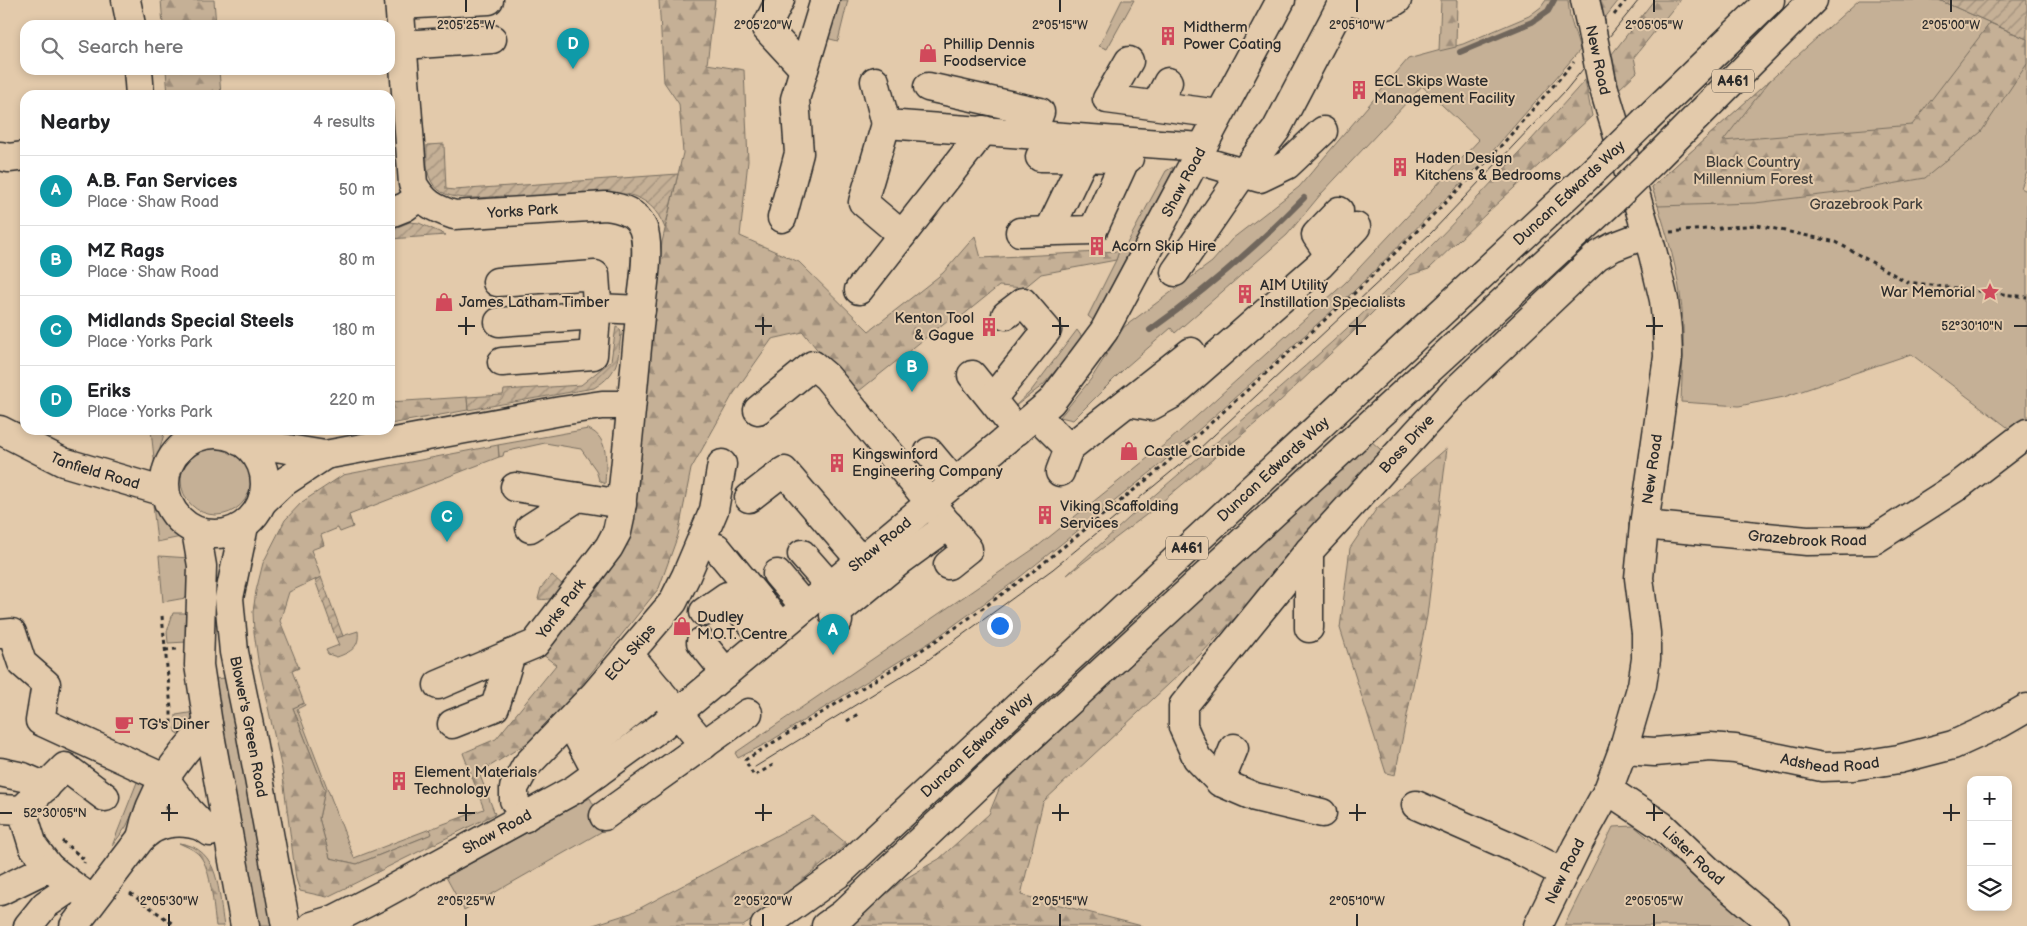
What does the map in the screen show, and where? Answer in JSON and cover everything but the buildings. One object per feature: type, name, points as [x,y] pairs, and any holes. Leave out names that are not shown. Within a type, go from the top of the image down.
[{"type":"main road","points":[[126,0],[130,20]]},
{"type":"main road","points":[[135,0],[136,20]]},
{"type":"main road","points":[[395,211],[405,207],[420,196],[413,184],[400,3],[489,0]]},
{"type":"main road","points":[[780,0],[766,28],[804,69]]},
{"type":"main road","points":[[782,218],[799,154],[795,100],[825,0]]},
{"type":"main road","name":"Shaw Road","points":[[312,926],[335,919],[372,900],[576,789],[591,761],[678,712],[1051,402],[1104,331],[1281,0]]},
{"type":"main road","points":[[1175,272],[1243,173],[1276,130],[1344,0],[1369,6],[1391,4],[1397,0]]},
{"type":"main road","name":"Duncan Edwards Way","points":[[765,926],[838,874],[971,752],[1192,543],[1603,162],[1770,0]]},
{"type":"main road","name":"Duncan Edwards Way","points":[[826,926],[843,914],[996,770],[1613,200],[1813,0]]},
{"type":"main road","name":"New Road","points":[[1538,926],[1608,790],[1623,750],[1642,685],[1646,659],[1646,633],[1639,578],[1644,525],[1668,357],[1664,300],[1647,234],[1602,82],[1595,14]]},
{"type":"main road","points":[[403,45],[492,39]]},
{"type":"main road","points":[[1129,61],[1107,99],[1219,114]]},
{"type":"main road","points":[[138,75],[140,90]]},
{"type":"main road","points":[[1156,106],[1168,82]]},
{"type":"main road","points":[[884,83],[896,124],[863,202],[902,235]]},
{"type":"main road","points":[[928,86],[965,84],[1040,112],[1036,145]]},
{"type":"main road","points":[[896,124],[984,130],[1084,158],[1163,159],[1196,157]]},
{"type":"main road","points":[[859,290],[984,130]]},
{"type":"main road","points":[[1036,145],[1196,157],[1260,178],[1288,165],[1323,131]]},
{"type":"main road","points":[[0,156],[9,158],[20,157]]},
{"type":"main road","points":[[1049,231],[1084,158]]},
{"type":"main road","points":[[1020,232],[1093,230],[1126,158]]},
{"type":"main road","name":"Yorks Park","points":[[420,196],[436,209],[454,215],[606,206],[624,208],[634,216],[643,228],[646,242],[641,310],[622,504],[617,532],[609,547],[523,649]]},
{"type":"main road","points":[[1128,402],[1151,406],[1173,394],[1329,254],[1348,219]]},
{"type":"main road","name":"Boss Drive","points":[[1220,782],[1197,758],[1183,727],[1183,706],[1197,688],[1309,551],[1454,392],[1598,256],[1613,247],[1647,234]]},
{"type":"main road","points":[[496,282],[595,275],[596,311],[592,355],[502,362]]},
{"type":"main road","points":[[992,399],[1012,357],[1047,330],[1022,302],[1006,315]]},
{"type":"main road","points":[[499,322],[596,311],[641,310]]},
{"type":"main road","points":[[972,375],[992,399],[1027,423],[1065,460],[1128,402],[1191,352]]},
{"type":"main road","points":[[758,410],[813,365],[827,377],[968,549],[948,565]]},
{"type":"main road","points":[[231,436],[325,455],[561,411],[602,405],[632,405]]},
{"type":"main road","name":"Tanfield Road","points":[[0,430],[63,462],[165,492]]},
{"type":"main road","name":"Grazebrook Road","points":[[1644,525],[1807,541],[1874,540],[1958,486],[2027,433]]},
{"type":"main road","points":[[208,435],[183,445],[174,442],[166,472],[165,492],[170,506],[186,526],[196,531],[224,534],[244,526]]},
{"type":"main road","name":"Blower's Green Road","points":[[231,436],[245,444],[257,456],[266,482],[262,502],[252,519],[244,526],[230,598],[234,652],[286,926]]},
{"type":"main road","points":[[929,452],[954,483]]},
{"type":"main road","points":[[262,502],[281,484],[325,455]]},
{"type":"main road","name":"ECL Skips","points":[[524,818],[514,800],[514,788],[526,766],[594,695],[673,602],[714,510],[722,464]]},
{"type":"main road","points":[[749,498],[784,471],[861,561]]},
{"type":"main road","points":[[515,487],[622,504]]},
{"type":"main road","points":[[530,528],[578,497]]},
{"type":"main road","points":[[838,621],[834,615],[901,560],[949,524]]},
{"type":"main road","points":[[196,531],[202,566],[199,665],[245,926]]},
{"type":"main road","points":[[717,548],[773,633]]},
{"type":"main road","points":[[1309,551],[1309,628]]},
{"type":"main road","points":[[790,564],[818,596]]},
{"type":"main road","points":[[704,612],[727,596],[773,633]]},
{"type":"main road","points":[[0,634],[12,634],[22,663],[46,684],[40,721],[164,778],[202,826],[231,848]]},
{"type":"main road","points":[[694,648],[719,678]]},
{"type":"main road","points":[[438,685],[523,649]]},
{"type":"main road","points":[[452,724],[495,707],[523,649]]},
{"type":"main road","points":[[591,761],[648,677],[704,744]]},
{"type":"main road","name":"Adshead Road","points":[[1623,750],[1655,752],[1710,747],[1822,767],[1853,766],[1899,759],[1953,745],[2000,724],[2027,708]]},
{"type":"main road","points":[[604,816],[748,713]]},
{"type":"main road","points":[[141,838],[146,816],[164,778],[180,755],[208,724]]},
{"type":"main road","points":[[1234,748],[1220,782],[1255,797],[1322,813]]},
{"type":"main road","points":[[84,894],[50,867],[33,846],[11,809],[46,787],[65,767],[105,797]]},
{"type":"main road","points":[[0,772],[23,777],[46,787]]},
{"type":"main road","name":"Lister Road","points":[[1608,790],[1662,826],[1709,871],[1775,926]]},
{"type":"main road","points":[[1416,805],[1520,851],[1564,873]]},
{"type":"main road","points":[[74,926],[84,894],[141,838],[159,826],[180,823],[202,826]]},
{"type":"main road","points":[[0,891],[50,867]]},
{"type":"main road","points":[[28,926],[45,905],[84,894]]},
{"type":"path","points":[[1595,14],[1626,0]]},
{"type":"path","points":[[773,765],[754,776],[745,760],[896,668],[961,624],[1031,573],[1160,469],[1358,290],[1493,155],[1578,58]]},
{"type":"path","points":[[1647,234],[1757,225],[1836,242],[1907,282],[2027,297]]},
{"type":"path","points":[[847,721],[858,714]]},
{"type":"path","points":[[135,885],[129,894],[173,924]]},
{"type":"green space","points":[[161,0],[214,0],[216,20],[163,20]]},
{"type":"green space","points":[[659,0],[715,0],[707,64],[744,70],[748,161],[740,236],[799,262],[869,331],[943,273],[975,236],[981,258],[1119,251],[1116,260],[1041,274],[1024,288],[999,286],[957,320],[953,316],[854,395],[803,332],[772,339],[732,396],[691,469],[678,535],[659,588],[543,733],[479,773],[495,814],[327,897],[300,891],[296,879],[282,770],[259,667],[253,612],[263,563],[285,520],[302,502],[343,475],[498,445],[499,457],[349,515],[353,527],[340,532],[338,528],[321,535],[324,545],[311,550],[321,577],[289,592],[280,621],[299,668],[292,671],[304,703],[293,708],[325,790],[319,818],[330,858],[357,864],[432,834],[430,829],[484,809],[463,753],[496,739],[556,665],[542,654],[595,591],[618,557],[627,539],[634,520],[662,242],[683,153],[679,104],[664,82]]},
{"type":"green space","points":[[835,0],[848,0],[838,41],[826,38]]},
{"type":"green space","points":[[1122,0],[1134,0],[1107,49],[1099,46]]},
{"type":"green space","points":[[1441,0],[1457,0],[1456,47],[1439,51]]},
{"type":"green space","points":[[1546,0],[1568,0],[1570,17],[1580,50],[1490,154],[1352,293],[1156,468],[1015,581],[932,641],[769,742],[738,758],[735,753],[1038,546],[1169,441],[1345,283],[1479,140],[1422,86],[1321,194],[1287,235],[1175,333],[1171,328],[1126,367],[1073,420],[1060,417],[1091,379],[1124,327],[1212,262],[1232,239],[1299,187],[1408,59],[1463,44],[1529,16],[1541,7]]},
{"type":"green space","points":[[1600,0],[1619,0],[1604,19]]},
{"type":"green space","points":[[1654,0],[1680,0],[1634,57],[1637,72],[1619,89],[1612,54]]},
{"type":"green space","name":"Grazebrook Park","points":[[1859,0],[1939,0],[2027,39],[2027,172],[2021,188],[2027,191],[2027,420],[2015,433],[1911,354],[1784,397],[1739,406],[1681,402],[1682,308],[1672,254],[1652,187]]},
{"type":"green space","points":[[1939,0],[2027,0],[2027,39]]},
{"type":"green space","name":"Black Country Millennium Forest","points":[[1990,23],[2027,39],[2027,64],[1981,132],[1925,178],[1853,191],[1755,203],[1658,206],[1652,187],[1771,79],[1723,141],[1912,125]]},
{"type":"green space","points":[[166,75],[219,75],[221,90],[168,90]]},
{"type":"green space","points":[[1585,80],[1592,116],[1429,269],[1410,275],[1345,340],[1262,418],[1146,515],[1067,575],[1142,506],[1358,318],[1474,201]]},
{"type":"green space","points":[[444,144],[446,189],[454,190],[678,174],[665,228],[651,206],[627,194],[505,201],[504,196],[461,198],[451,196],[434,186],[427,168],[427,145]]},
{"type":"green space","points":[[1173,167],[1093,320],[1088,316],[1119,251],[1123,251],[1166,171]]},
{"type":"green space","points":[[410,222],[419,223],[446,235],[395,239],[395,228]]},
{"type":"green space","points":[[616,327],[620,329],[621,333],[616,365],[608,377],[594,388],[468,410],[467,397],[503,395],[504,390],[581,385],[611,361]]},
{"type":"green space","points":[[1077,330],[1082,337],[1064,361],[1043,385],[1013,408],[1031,391]]},
{"type":"green space","points":[[467,397],[468,410],[395,423],[395,402]]},
{"type":"green space","points":[[588,429],[600,438],[603,445],[606,460],[605,484],[599,480],[596,470],[581,449],[545,443],[504,452],[503,456],[499,457],[498,445]]},
{"type":"green space","points":[[152,435],[164,435],[155,467]]},
{"type":"green space","points":[[1371,441],[1388,456],[1201,654],[1043,802],[1021,895],[1142,926],[848,926],[903,880],[939,859],[989,814],[1000,787]]},
{"type":"green space","points":[[209,445],[223,445],[236,451],[245,460],[251,473],[249,493],[241,505],[223,515],[209,515],[196,509],[187,500],[181,487],[181,473],[187,460],[196,451]]},
{"type":"green space","points":[[1447,448],[1427,616],[1395,775],[1386,773],[1340,628],[1350,548],[1377,508]]},
{"type":"green space","points":[[153,505],[165,515],[181,537],[157,542]]},
{"type":"green space","points":[[159,556],[190,558],[191,597],[163,602]]},
{"type":"green space","points":[[552,575],[565,587],[553,598],[538,599],[541,588]]},
{"type":"green space","points":[[321,577],[343,636],[336,638],[315,580]]},
{"type":"green space","points":[[173,613],[190,613],[187,642],[168,643],[167,632]]},
{"type":"green space","points":[[358,631],[358,641],[354,648],[337,657],[328,654],[326,650],[339,645],[336,638]]},
{"type":"green space","points":[[226,678],[274,926],[257,926],[214,679]]},
{"type":"green space","points":[[304,703],[305,705],[297,709],[354,858],[430,829],[432,834],[357,864],[330,858],[319,818],[325,790],[293,708]]},
{"type":"green space","points":[[195,712],[195,722],[186,739],[175,732],[176,715]]},
{"type":"green space","points":[[139,777],[148,782],[126,827],[112,846]]},
{"type":"green space","points":[[590,798],[606,829],[464,910],[446,877]]},
{"type":"green space","points":[[813,816],[847,844],[743,926],[590,926],[631,913]]},
{"type":"green space","points":[[1634,826],[1753,926],[1564,926],[1613,827]]},
{"type":"green space","points":[[179,843],[193,847],[203,853],[210,863],[218,887],[224,926],[216,926],[210,880],[204,863],[200,856],[190,848]]},
{"type":"waterway","points":[[1460,52],[1532,22],[1548,11],[1554,0]]},
{"type":"waterway","points":[[1150,330],[1191,300],[1230,267],[1304,198]]},
{"type":"tram line","points":[[755,767],[925,662],[1053,569],[1199,449],[1430,234],[1566,90],[1639,0]]},
{"type":"place","name":"Midtherm Power Coating","points":[[1168,36]]},
{"type":"place","name":"Phillip Dennis Foodservice","points":[[928,53]]},
{"type":"place","name":"Eriks","points":[[573,69]]},
{"type":"place","name":"ECL Skips Waste Management Facility","points":[[1359,90]]},
{"type":"place","name":"Haden Design Kitchens & Bedrooms","points":[[1400,167]]},
{"type":"place","name":"Acorn Skip Hire","points":[[1097,246]]},
{"type":"place","name":"War Memorial","points":[[1990,292]]},
{"type":"place","name":"AIM Utility Instillation Specialists","points":[[1245,294]]},
{"type":"place","name":"James Latham Timber","points":[[444,302]]},
{"type":"place","name":"Kenton Tool & Gague","points":[[989,327]]},
{"type":"place","name":"MZ Rags","points":[[912,392]]},
{"type":"place","name":"Castle Carbide","points":[[1129,451]]},
{"type":"place","name":"Kingswinford Engineering Company","points":[[837,463]]},
{"type":"place","name":"Viking Scaffolding Services","points":[[1045,515]]},
{"type":"place","name":"Midlands Special Steels","points":[[447,542]]},
{"type":"place","name":"Dudley M.O.T. Centre","points":[[682,626]]},
{"type":"place","name":"A.B. Fan Services","points":[[833,655]]},
{"type":"place","name":"TG's Diner","points":[[124,724]]},
{"type":"place","name":"Element Materials Technology","points":[[399,781]]}]
